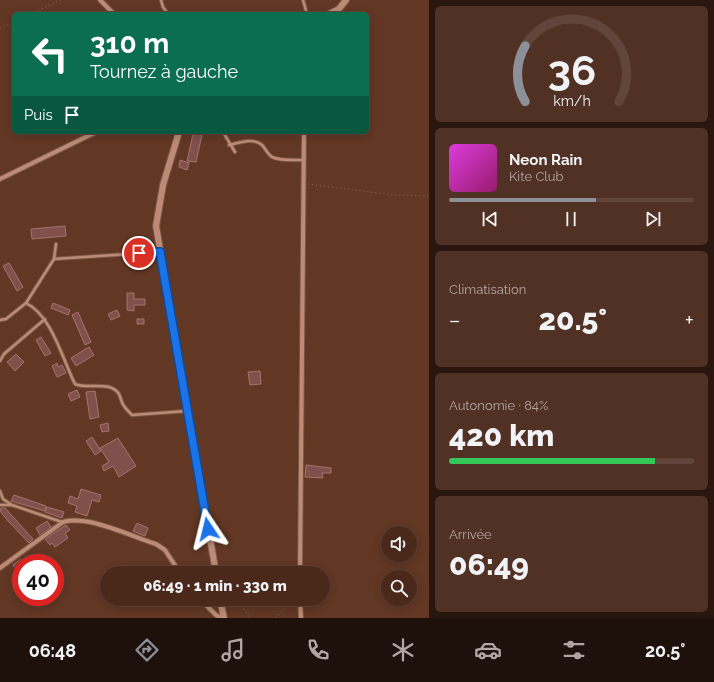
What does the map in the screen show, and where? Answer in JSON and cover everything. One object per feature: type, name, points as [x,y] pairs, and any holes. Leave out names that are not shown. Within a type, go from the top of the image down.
[{"type":"street","points":[[100,0],[112,12]]},
{"type":"street","points":[[333,12],[339,9],[346,0]]},
{"type":"street","points":[[0,179],[92,134]]},
{"type":"street","points":[[178,134],[163,185],[156,226],[215,566]]},
{"type":"street","points":[[300,566],[304,134]]},
{"type":"street","points":[[0,568],[63,522],[89,522],[156,544],[165,550],[175,566]]},
{"type":"street","points":[[207,606],[216,615],[222,618]]},
{"type":"street","points":[[221,606],[222,618]]},
{"type":"street","points":[[300,606],[301,618]]},
{"type":"lane","points":[[161,0],[167,12]]},
{"type":"lane","points":[[303,0],[306,12]]},
{"type":"lane","points":[[223,134],[234,152]]},
{"type":"lane","points":[[229,145],[247,141],[256,142],[262,145],[272,156],[287,160],[303,160]]},
{"type":"lane","points":[[0,320],[6,319],[26,303],[54,259],[56,244]]},
{"type":"lane","points":[[54,259],[160,252]]},
{"type":"lane","points":[[26,303],[35,308],[45,319],[75,384],[82,387],[110,387],[119,393],[123,406],[132,415],[188,411]]},
{"type":"lane","points":[[0,361],[4,354],[45,319]]},
{"type":"lane","points":[[0,491],[4,499],[12,505],[63,522]]},
{"type":"lane","points":[[0,505],[12,505]]},
{"type":"path","points":[[35,12],[61,0]]},
{"type":"path","points":[[0,28],[12,23]]},
{"type":"path","points":[[303,183],[394,195],[429,196]]},
{"type":"path","points":[[242,606],[250,618]]},
{"type":"path","points":[[276,618],[286,606]]},
{"type":"building","points":[[193,134],[202,135],[196,162],[187,161]]},
{"type":"building","points":[[180,160],[189,163],[187,170],[179,167]]},
{"type":"building","points":[[65,226],[66,236],[32,239],[31,229]]},
{"type":"building","points":[[9,263],[23,287],[17,291],[3,266]]},
{"type":"building","points":[[127,293],[134,293],[134,299],[145,299],[145,305],[134,305],[134,311],[127,310]]},
{"type":"building","points":[[53,303],[70,310],[68,315],[51,308]]},
{"type":"building","points":[[117,310],[120,316],[111,320],[108,314]]},
{"type":"building","points":[[78,312],[91,342],[85,345],[72,315]]},
{"type":"building","points":[[137,319],[144,319],[144,324],[137,324]]},
{"type":"building","points":[[41,337],[51,353],[45,356],[36,340]]},
{"type":"building","points":[[89,347],[94,355],[76,366],[71,358]]},
{"type":"building","points":[[16,354],[24,362],[15,371],[7,362]]},
{"type":"building","points":[[57,363],[58,367],[62,365],[66,373],[57,377],[52,366]]},
{"type":"building","points":[[260,371],[261,384],[250,385],[248,372]]},
{"type":"building","points":[[77,390],[80,397],[71,401],[68,394]]},
{"type":"building","points":[[95,391],[99,417],[90,419],[86,392]]},
{"type":"building","points":[[108,423],[109,431],[102,432],[100,425]]},
{"type":"building","points":[[92,437],[101,451],[95,455],[86,441]]},
{"type":"building","points":[[118,438],[136,466],[119,477],[113,466],[104,471],[102,466],[109,462],[100,448]]},
{"type":"building","points":[[306,465],[331,468],[331,473],[322,473],[323,478],[305,477]]},
{"type":"building","points":[[81,489],[101,495],[99,502],[92,500],[87,516],[75,512],[77,506],[68,503],[70,496],[78,499]]},
{"type":"building","points":[[14,495],[46,506],[45,511],[11,501]]},
{"type":"building","points":[[47,507],[64,512],[62,518],[45,512]]},
{"type":"building","points":[[1,508],[5,508],[33,539],[29,543],[0,511]]},
{"type":"building","points":[[47,521],[51,527],[40,535],[36,528]]},
{"type":"building","points":[[137,523],[148,528],[145,536],[133,531]]},
{"type":"building","points":[[66,525],[70,530],[65,533],[68,538],[55,547],[52,543],[50,545],[45,539]]},
{"type":"route","points":[[139,253],[160,252],[208,529]]}]
